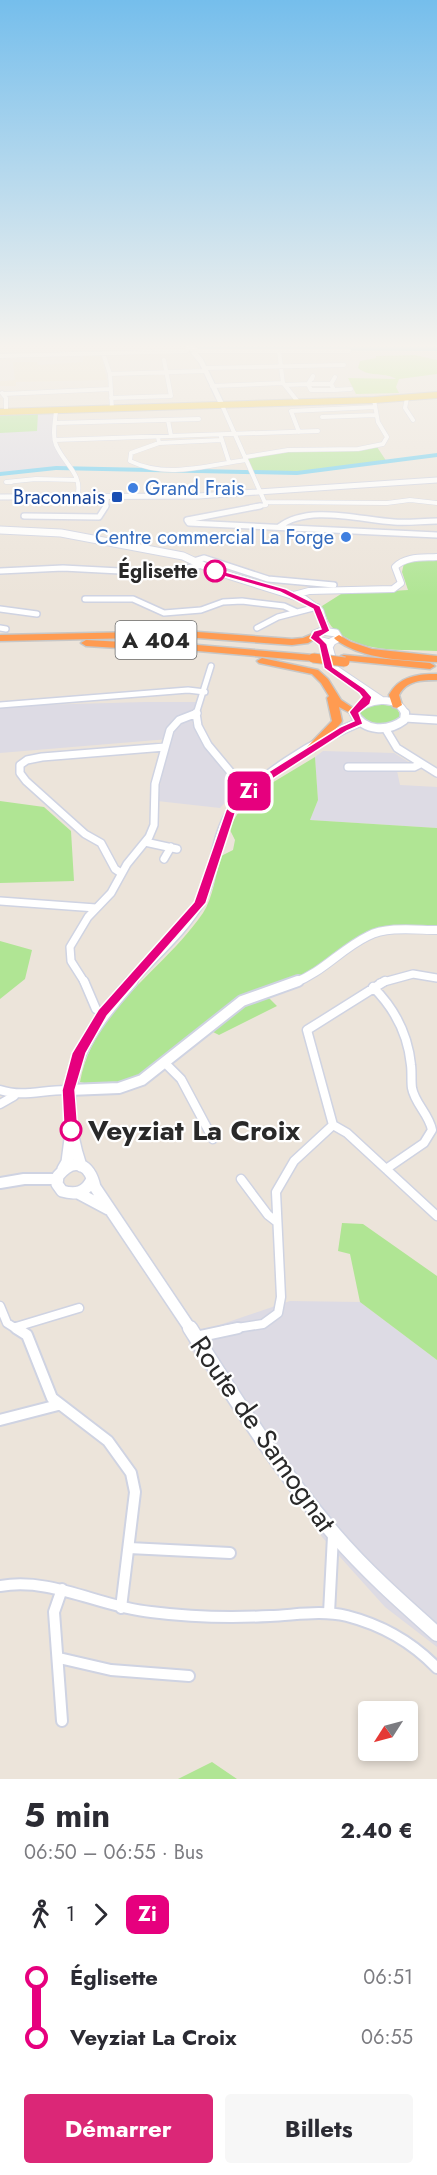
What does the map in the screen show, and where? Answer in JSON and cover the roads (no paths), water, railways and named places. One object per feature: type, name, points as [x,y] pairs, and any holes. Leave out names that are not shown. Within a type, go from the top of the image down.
[{"type":"highway","points":[[0,639],[184,634],[296,642],[318,639]]},
{"type":"highway","name":"A 404","points":[[0,639],[168,644],[312,656]]},
{"type":"highway","name":"A 404","points":[[0,639],[151,640],[437,668]]},
{"type":"highway","points":[[335,640],[363,649],[437,659]]},
{"type":"highway","points":[[76,642],[186,651],[299,666],[318,673],[337,702],[354,712]]},
{"type":"highway","points":[[398,705],[394,695],[401,685],[418,678],[437,677]]},
{"type":"highway","points":[[311,749],[337,722],[338,714],[330,691]]},
{"type":"main road","points":[[0,497],[107,497],[261,492],[437,480]]},
{"type":"main road","points":[[0,530],[54,533],[176,554],[304,599],[316,607],[326,631]]},
{"type":"main road","points":[[318,639],[326,631]]},
{"type":"main road","points":[[326,631],[336,633],[335,640],[329,647],[335,669],[382,701]]},
{"type":"main road","points":[[318,639],[335,640]]},
{"type":"main road","points":[[318,639],[329,668],[362,691],[367,697],[366,702]]},
{"type":"main road","points":[[60,1174],[71,1165],[81,1166],[89,1170],[92,1179],[88,1188],[78,1193],[62,1191],[60,1174],[67,1162],[71,1133],[69,1090],[79,1053],[102,1013],[195,910],[206,890],[227,817],[243,789],[256,784],[311,749],[360,722],[385,728],[399,725],[405,718],[404,710],[398,705],[382,701],[366,702],[354,712],[360,722]]},
{"type":"main road","points":[[71,1133],[81,1166]]},
{"type":"main road","name":"Route de Samognat","points":[[92,1179],[95,1187],[281,1467],[333,1536],[400,1604],[437,1634]]},
{"type":"main road","name":"Route de Samognat","points":[[78,1193],[114,1213]]},
{"type":"street","points":[[55,430],[55,440],[77,480],[79,492],[77,497]]},
{"type":"street","points":[[81,430],[81,439]]},
{"type":"street","points":[[170,430],[171,436]]},
{"type":"street","points":[[233,430],[266,505],[192,517],[187,521],[194,525],[437,535]]},
{"type":"street","points":[[318,432],[235,434],[221,438],[159,443],[137,450],[129,455],[128,459],[142,466],[168,469],[229,462],[288,450],[377,447],[388,439],[384,430]]},
{"type":"street","points":[[55,440],[171,436],[221,438]]},
{"type":"street","points":[[158,437],[159,443]]},
{"type":"street","points":[[221,438],[229,462]]},
{"type":"street","points":[[12,482],[36,479],[77,480]]},
{"type":"street","points":[[24,516],[99,517],[106,508],[107,497]]},
{"type":"street","points":[[265,502],[387,503],[410,500],[437,502]]},
{"type":"street","points":[[279,527],[283,522],[310,516],[399,523],[437,521]]},
{"type":"street","points":[[398,534],[399,523]]},
{"type":"street","points":[[115,544],[135,540]]},
{"type":"street","points":[[294,595],[324,591],[395,589],[401,583],[395,567],[397,564],[405,560],[437,556]]},
{"type":"street","points":[[194,561],[204,558],[268,579],[334,585]]},
{"type":"street","points":[[0,571],[63,568],[158,573],[203,565]]},
{"type":"street","points":[[304,599],[324,591]]},
{"type":"street","points":[[85,599],[134,599],[165,613],[201,610],[223,602],[242,601],[284,606],[297,612]]},
{"type":"street","points":[[257,628],[278,617],[316,607]]},
{"type":"street","points":[[0,609],[37,614]]},
{"type":"street","points":[[211,666],[196,719],[203,739],[243,789]]},
{"type":"street","points":[[0,705],[179,691],[205,692]]},
{"type":"street","points":[[102,1013],[95,1008],[89,988],[69,955],[80,928],[111,893],[154,825],[153,792],[173,724],[197,713]]},
{"type":"street","points":[[405,718],[437,720]]},
{"type":"street","points":[[385,728],[397,748],[437,773]]},
{"type":"street","points":[[122,873],[117,872],[100,843],[85,834],[26,781],[20,773],[20,765],[27,760],[42,757],[165,747]]},
{"type":"street","points":[[348,767],[414,767],[420,764]]},
{"type":"street","points":[[145,842],[174,848],[164,859]]},
{"type":"street","points":[[0,901],[96,908]]},
{"type":"street","points":[[0,1104],[14,1096],[49,1089],[107,1089],[129,1086],[165,1063],[242,1001],[312,976],[369,936],[391,931],[437,930]]},
{"type":"street","points":[[437,978],[413,974],[389,979],[308,1030],[307,1037],[333,1125],[347,1133],[437,1216]]},
{"type":"street","points":[[373,987],[385,998],[404,1029],[411,1063],[412,1086],[418,1101],[428,1112],[432,1130],[424,1143],[386,1169]]},
{"type":"street","points":[[165,1063],[181,1079],[213,1139]]},
{"type":"street","points":[[0,1090],[14,1096]]},
{"type":"street","points":[[195,1337],[226,1327],[256,1326],[275,1317],[281,1303],[276,1192],[281,1181],[303,1151],[333,1125]]},
{"type":"street","points":[[0,1183],[60,1174]]},
{"type":"street","points":[[241,1179],[268,1215],[277,1222]]},
{"type":"street","points":[[0,1306],[8,1325],[27,1335],[48,1391],[58,1405],[108,1441],[131,1473],[135,1492],[121,1608]]},
{"type":"street","points":[[8,1325],[79,1308]]},
{"type":"street","points":[[0,1420],[58,1405]]},
{"type":"street","points":[[329,1613],[333,1536]]},
{"type":"street","points":[[129,1548],[230,1553]]},
{"type":"street","points":[[0,1586],[33,1582],[121,1608],[252,1616],[329,1613],[386,1630],[423,1653],[437,1668]]},
{"type":"street","points":[[62,1589],[54,1612],[62,1721]]},
{"type":"street","points":[[59,1658],[111,1670],[189,1676]]},
{"type":"waterway","points":[[0,474],[56,468],[297,473],[437,455]]},
{"type":"place","name":"Grand Frais","points":[[133,488]]},
{"type":"place","name":"Braconnais","points":[[117,497]]},
{"type":"place","name":"Centre commercial La Forge","points":[[346,537]]},
{"type":"place","name":"Églisette","points":[[215,571]]},
{"type":"place","name":"Veyziat La Croix","points":[[71,1130]]}]
